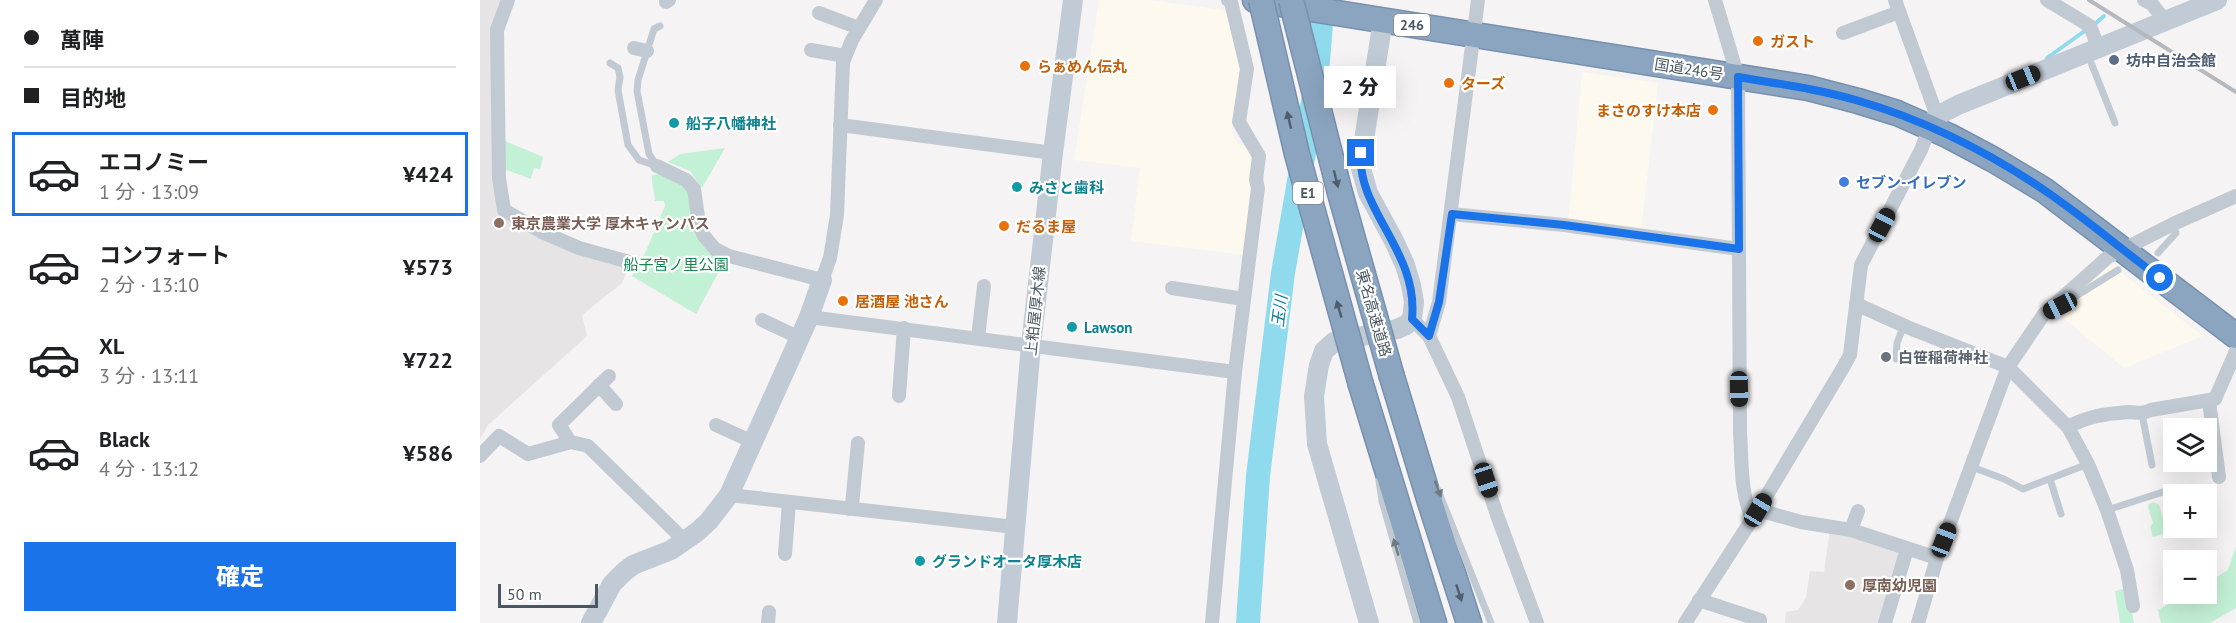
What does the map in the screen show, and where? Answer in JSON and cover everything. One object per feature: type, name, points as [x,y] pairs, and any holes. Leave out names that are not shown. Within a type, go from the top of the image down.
[{"type":"highway","name":"国道246号","points":[[1255,0],[1355,11],[1383,20],[1808,88],[1934,121],[2044,190],[2120,260],[2236,336]]},
{"type":"highway","name":"東名高速道路","points":[[1277,1],[1340,193],[1430,502],[1470,623]]},
{"type":"highway","name":"E1","points":[[1277,1],[1297,154],[1361,385],[1434,623]]},
{"type":"street","points":[[508,0],[496,30],[499,178],[504,210],[542,232],[579,248],[633,263]]},
{"type":"street","name":"上粕屋厚木線","points":[[1006,623],[1031,345],[1073,0]]},
{"type":"street","points":[[1212,623],[1235,372],[1259,156],[1239,122],[1247,69],[1231,2],[1228,0]]},
{"type":"street","points":[[1429,336],[1439,302],[1452,214],[1478,0]]},
{"type":"street","points":[[1715,0],[1738,77],[1740,432],[1747,507],[1755,514],[1851,530],[1937,558]]},
{"type":"street","points":[[2047,0],[2090,26],[2093,49]]},
{"type":"street","points":[[2144,0],[2152,3],[2165,21]]},
{"type":"street","points":[[1685,623],[1755,514],[1850,355],[1861,265],[1934,121],[1958,105],[2217,0]]},
{"type":"street","points":[[591,623],[612,584],[624,572],[633,565],[671,550],[685,541],[709,521],[729,495],[800,338],[831,252],[837,215],[844,56],[871,2]]},
{"type":"street","points":[[1843,33],[1897,6],[1934,121]]},
{"type":"street","points":[[819,13],[859,28]]},
{"type":"street","points":[[1369,623],[1317,444],[1314,396],[1319,365],[1324,351],[1334,342],[1397,329],[1412,319],[1414,302],[1405,265],[1368,193],[1360,165],[1383,20]]},
{"type":"street","points":[[811,50],[844,56]]},
{"type":"street","points":[[840,125],[1053,153]]},
{"type":"street","points":[[657,166],[686,180],[694,189],[699,224],[704,236],[715,249],[729,256],[822,280]]},
{"type":"street","points":[[1918,623],[1937,558],[2008,368],[2044,314],[2108,257],[2120,260],[2173,224],[2236,196]]},
{"type":"street","points":[[1452,214],[1564,225],[1739,249]]},
{"type":"street","points":[[978,338],[984,286]]},
{"type":"street","points":[[1172,288],[1244,299]]},
{"type":"street","points":[[1856,304],[2008,368],[2068,427],[2088,464],[2108,510],[2127,570],[2133,606]]},
{"type":"street","points":[[809,317],[1235,372]]},
{"type":"street","points":[[1412,319],[1429,336],[1458,397],[1497,515],[1537,623]]},
{"type":"street","points":[[762,320],[800,338]]},
{"type":"street","points":[[899,396],[904,328]]},
{"type":"street","points":[[2068,427],[2084,418],[2121,413],[2142,414],[2180,404],[2215,399],[2236,351]]},
{"type":"street","points":[[568,442],[559,425],[604,380],[616,404]]},
{"type":"street","points":[[2209,401],[2222,471]]},
{"type":"street","points":[[716,425],[753,442]]},
{"type":"street","points":[[480,456],[499,436],[528,454],[575,441],[588,446],[685,541]]},
{"type":"street","points":[[849,509],[852,505],[858,443]]},
{"type":"street","points":[[729,495],[1015,527]]},
{"type":"street","points":[[785,554],[789,502]]},
{"type":"street","points":[[1851,530],[1858,511]]},
{"type":"street","points":[[1885,623],[1907,549]]},
{"type":"street","points":[[1699,600],[1760,620],[1760,623]]},
{"type":"lane","points":[[657,166],[649,154],[637,91],[641,49],[654,29],[660,26]]},
{"type":"lane","points":[[2093,49],[2115,123]]},
{"type":"lane","points":[[610,63],[618,68],[620,77],[618,90],[628,145],[639,160],[657,166]]},
{"type":"lane","points":[[2158,253],[2176,233],[2173,224]]},
{"type":"lane","points":[[2044,314],[2074,298],[2120,260]]},
{"type":"lane","points":[[1896,359],[1904,325]]},
{"type":"lane","points":[[1392,376],[1427,462]]},
{"type":"lane","points":[[1361,385],[1374,454]]},
{"type":"lane","points":[[2142,414],[2152,465]]},
{"type":"lane","points":[[1971,467],[2004,479],[2023,489],[2088,464]]},
{"type":"lane","points":[[1378,477],[1418,623]]},
{"type":"lane","points":[[2050,479],[2061,514]]},
{"type":"lane","points":[[1436,483],[1491,623]]},
{"type":"lane","points":[[2108,510],[2163,492]]},
{"type":"shaded area","name":"東京農業大学 厚木キャンパス","points":[[480,0],[502,0],[500,211],[629,268],[622,283],[582,315],[587,336],[488,425],[480,439]]},
{"type":"shaded area","points":[[1099,0],[1150,0],[1223,10],[1228,15],[1240,66],[1232,134],[1238,144],[1246,146],[1253,154],[1245,255],[1131,241],[1140,168],[1074,160]]},
{"type":"shaded area","points":[[1582,72],[1658,83],[1641,232],[1568,223]]},
{"type":"shaded area","points":[[2109,266],[2114,267],[2203,336],[2124,368],[2058,314]]},
{"type":"shaded area","name":"厚南幼児園","points":[[1830,529],[1898,550],[1900,558],[1879,623],[1785,623],[1786,612],[1798,610],[1806,598],[1810,571],[1824,572]]},
{"type":"green space","points":[[505,141],[543,157],[540,169],[534,168],[531,179],[504,169]]},
{"type":"green space","points":[[725,148],[702,188],[690,171],[668,162],[680,154]]},
{"type":"green space","name":"船子宮ノ里公園","points":[[659,174],[688,187],[691,215],[696,231],[700,239],[714,252],[713,257],[724,262],[696,314],[632,276],[646,251],[665,206],[664,201],[655,201],[652,175]]},
{"type":"green space","points":[[2154,502],[2159,505],[2163,519],[2163,534],[2153,537],[2150,527],[2153,523],[2149,504]]},
{"type":"green space","points":[[2236,546],[2236,608],[2210,623],[2161,623],[2158,610],[2169,604],[2217,604],[2217,577],[2228,570]]},
{"type":"green space","points":[[2127,588],[2134,623],[2120,623],[2115,591]]},
{"type":"waterway","name":"玉川","points":[[1248,623],[1258,476],[1283,273],[1316,84],[1323,0]]},
{"type":"waterway","points":[[2095,24],[2104,16]]},
{"type":"waterway","points":[[2047,58],[2086,30]]},
{"type":"railway","points":[[2089,0],[2236,92]]},
{"type":"place","name":"ガスト","points":[[1758,41]]},
{"type":"place","name":"坊中自治会館","points":[[2114,60]]},
{"type":"place","name":"らぁめん伝丸","points":[[1025,66]]},
{"type":"place","name":"ターズ","points":[[1449,83]]},
{"type":"place","name":"まさのすけ本店","points":[[1713,110]]},
{"type":"place","name":"船子八幡神社","points":[[674,123]]},
{"type":"place","name":"セブン-イレブン","points":[[1844,182]]},
{"type":"place","name":"みさと歯科","points":[[1017,187]]},
{"type":"place","name":"東京農業大学 厚木キャンパス","points":[[499,223]]},
{"type":"place","name":"だるま屋","points":[[1004,226]]},
{"type":"place","name":"居酒屋 池さん","points":[[843,301]]},
{"type":"place","name":"Lawson","points":[[1072,327]]},
{"type":"place","name":"白笹稲荷神社","points":[[1886,357]]},
{"type":"place","name":"グランドオータ厚木店","points":[[920,561]]},
{"type":"place","name":"厚南幼児園","points":[[1850,585]]},
{"type":"route","points":[[1361,153],[1362,177],[1368,193],[1405,265],[1414,302],[1412,319],[1429,336],[1439,302],[1452,214],[1564,225],[1739,249],[1738,77],[1808,88],[1858,101],[1897,113],[1949,136],[2044,190],[2160,278]]}]
